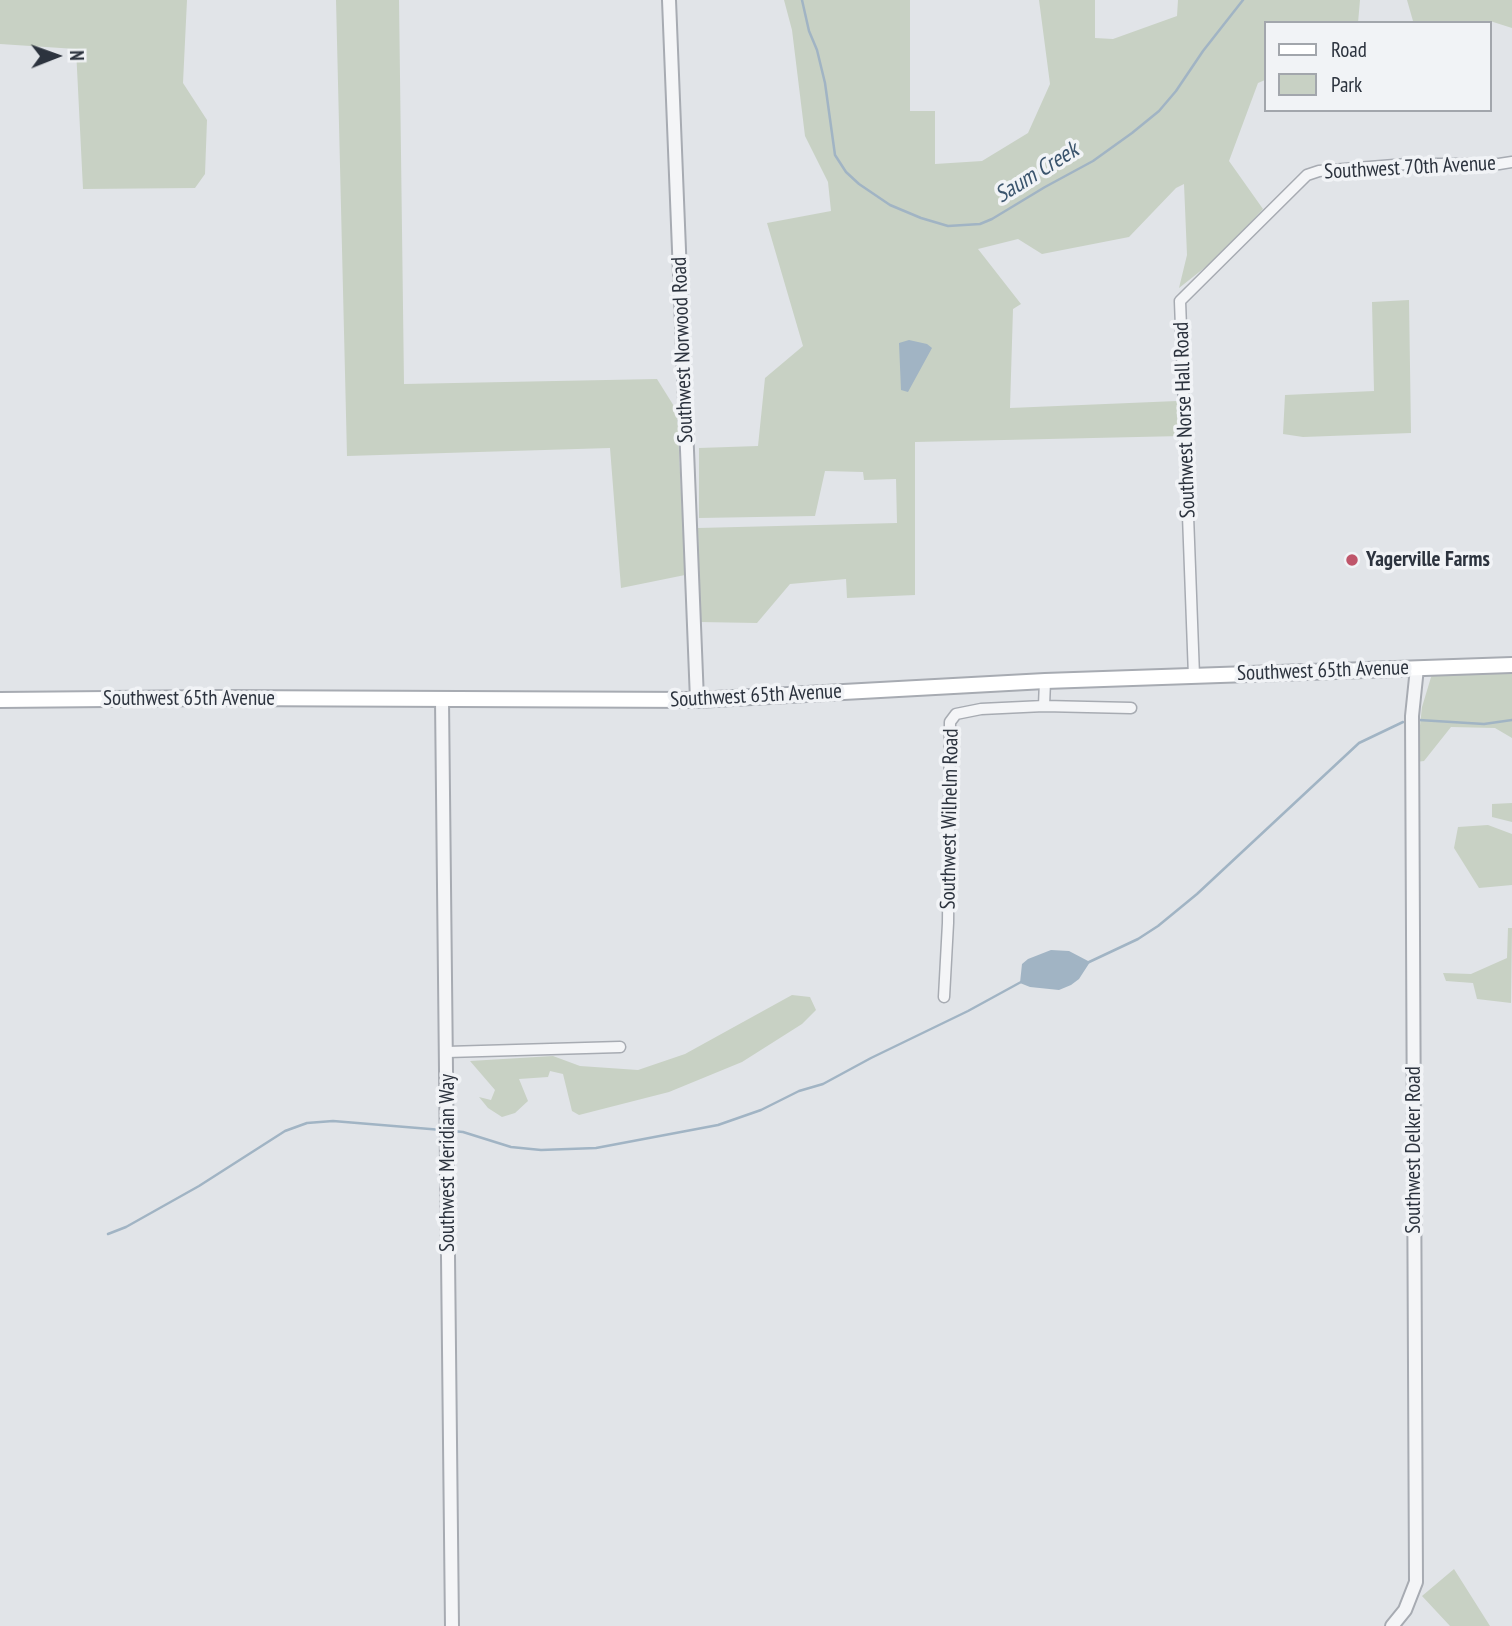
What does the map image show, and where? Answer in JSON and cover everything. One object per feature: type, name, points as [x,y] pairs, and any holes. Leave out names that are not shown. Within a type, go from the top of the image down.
[{"type":"main road","name":"Southwest 65th Avenue","points":[[0,701],[217,698],[697,700],[1045,681],[1512,666]]},
{"type":"street","name":"Southwest Norwood Road","points":[[669,0],[697,700]]},
{"type":"street","name":"Southwest 70th Avenue","points":[[1307,175],[1319,171],[1407,164],[1512,162]]},
{"type":"street","name":"Southwest Norse Hall Road","points":[[1194,676],[1180,301],[1307,175]]},
{"type":"street","name":"Southwest Delker Road","points":[[1392,1626],[1405,1610],[1416,1582],[1412,716],[1418,668]]},
{"type":"street","points":[[1045,681],[1044,706],[1131,709]]},
{"type":"street","name":"Southwest Meridian Way","points":[[442,700],[452,1626]]},
{"type":"street","name":"Southwest Wilhelm Road","points":[[944,998],[948,923],[950,722],[956,714],[966,711],[1044,706]]},
{"type":"street","points":[[447,1052],[620,1047]]},
{"type":"green space","points":[[0,0],[187,0],[183,83],[207,120],[205,174],[195,188],[83,189],[76,49],[0,44]]},
{"type":"green space","points":[[336,0],[399,0],[404,384],[657,379],[677,411],[685,575],[621,588],[610,448],[347,456]]},
{"type":"green space","points":[[784,0],[910,0],[910,111],[935,111],[935,164],[982,161],[1028,133],[1050,84],[1039,0],[1095,0],[1095,38],[1113,39],[1177,16],[1178,0],[1360,0],[1358,21],[1264,21],[1264,80],[1258,83],[1229,161],[1263,209],[1222,254],[1179,288],[1187,255],[1184,184],[1176,188],[1129,237],[1042,254],[1018,239],[978,249],[1021,304],[1013,309],[1010,408],[1177,401],[1182,436],[915,442],[915,595],[847,598],[846,579],[790,584],[757,623],[700,622],[698,528],[897,523],[896,479],[864,480],[863,472],[825,471],[815,516],[699,518],[699,448],[758,446],[765,378],[803,346],[767,223],[831,211],[828,182],[805,136],[792,30]]},
{"type":"green space","points":[[1407,0],[1512,0],[1512,28],[1491,21],[1413,21]]},
{"type":"green space","points":[[1409,300],[1411,433],[1303,437],[1283,434],[1285,395],[1374,391],[1372,302]]},
{"type":"green space","points":[[1512,672],[1512,738],[1495,728],[1451,727],[1424,761],[1416,762],[1422,707],[1432,674]]},
{"type":"green space","points":[[1512,803],[1512,822],[1492,817],[1492,804]]},
{"type":"green space","points":[[1488,825],[1512,834],[1512,885],[1479,888],[1454,848],[1458,827]]},
{"type":"green space","points":[[1508,928],[1512,928],[1511,1003],[1477,999],[1473,983],[1446,981],[1443,973],[1471,974],[1507,958]]},
{"type":"green space","points":[[792,995],[810,997],[816,1010],[802,1024],[742,1062],[669,1092],[579,1115],[572,1111],[563,1074],[550,1071],[548,1077],[519,1079],[528,1101],[515,1113],[502,1117],[488,1108],[479,1097],[491,1100],[495,1090],[470,1061],[553,1056],[580,1066],[638,1070],[685,1054]]},
{"type":"green space","points":[[1454,1569],[1490,1626],[1450,1626],[1422,1596]]},
{"type":"water","points":[[909,340],[927,344],[932,348],[908,392],[901,390],[899,343]]},
{"type":"water","points":[[1051,950],[1069,951],[1090,962],[1079,979],[1059,990],[1030,987],[1020,983],[1022,964]]},
{"type":"waterway","name":"Saum Creek","points":[[802,0],[825,83],[835,155],[846,172],[859,184],[890,205],[948,226],[980,224],[992,219],[1093,161],[1132,133],[1159,111],[1176,91],[1243,0]]},
{"type":"waterway","points":[[1419,720],[1484,724],[1512,720]]},
{"type":"waterway","points":[[1087,963],[1138,939],[1158,926],[1197,894],[1359,743],[1403,722]]},
{"type":"waterway","points":[[452,1131],[511,1147],[541,1150],[596,1148],[718,1125],[761,1110],[799,1091],[823,1084],[1021,982]]},
{"type":"waterway","points":[[108,1234],[126,1227],[199,1186],[285,1131],[307,1123],[333,1121],[442,1130]]},
{"type":"place","name":"Yagerville Farms","points":[[1352,560]]}]
